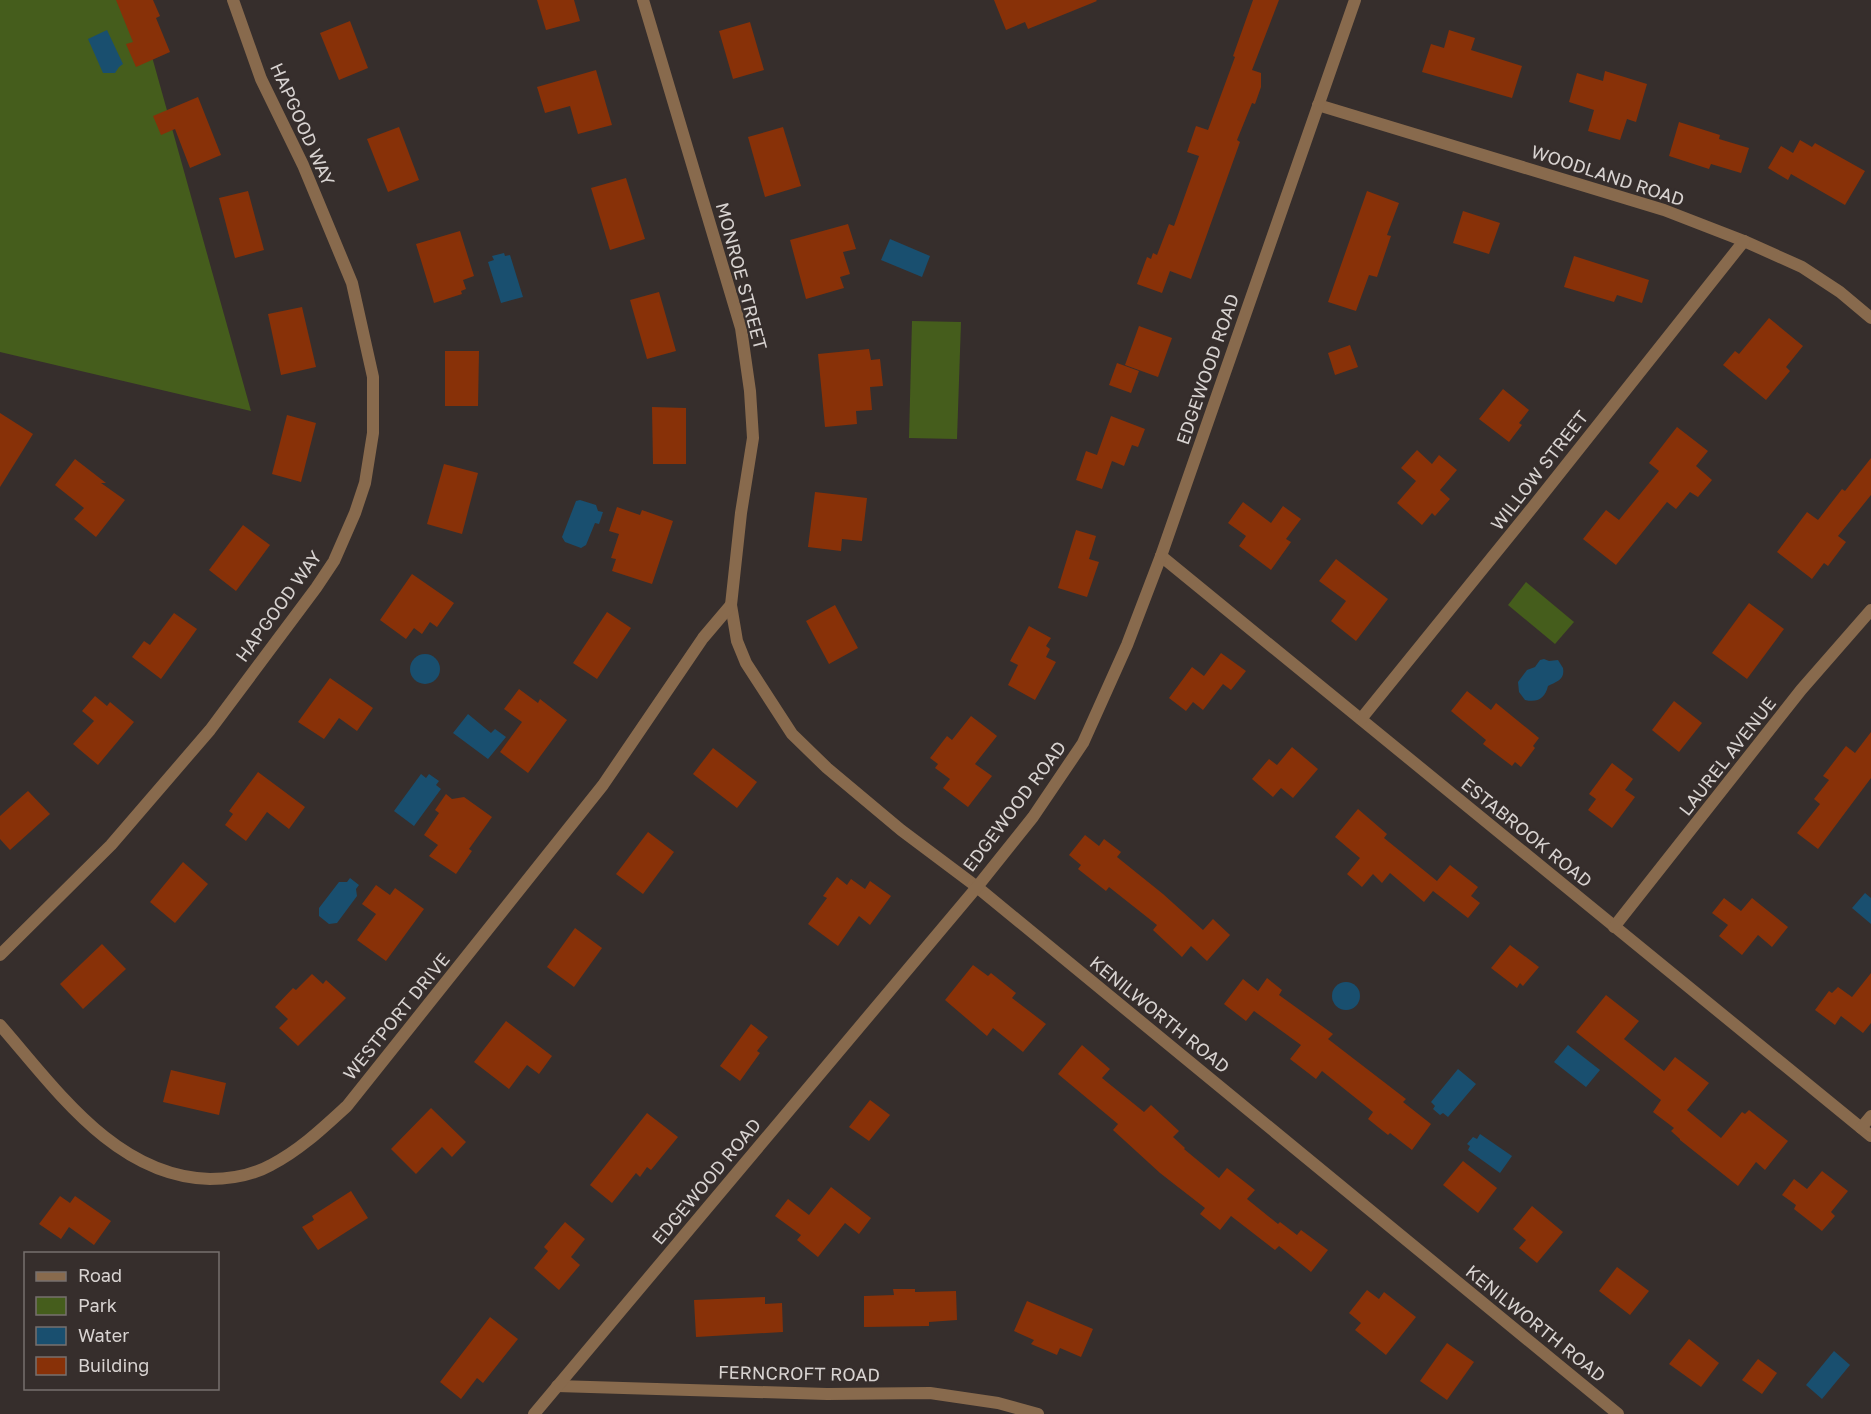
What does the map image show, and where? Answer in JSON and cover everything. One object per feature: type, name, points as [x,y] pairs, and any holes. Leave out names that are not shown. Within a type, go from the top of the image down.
[{"type":"street","name":"HAPGOOD WAY","points":[[0,955],[111,845],[210,730],[334,561],[365,483],[373,433],[373,377],[352,283],[303,165],[261,79],[233,0]]},
{"type":"street","name":"MONROE STREET","points":[[643,0],[741,328],[749,380],[753,438],[730,605]]},
{"type":"street","name":"EDGEWOOD ROAD","points":[[534,1414],[977,887],[1033,817],[1083,743],[1127,645],[1161,556],[1355,0]]},
{"type":"street","name":"WOODLAND ROAD","points":[[1317,105],[1664,210],[1802,267],[1840,292],[1871,318]]},
{"type":"street","name":"WILLOW STREET","points":[[1360,719],[1516,528],[1743,241]]},
{"type":"street","name":"ESTABROOK ROAD","points":[[1161,556],[1866,1132]]},
{"type":"street","name":"KENILWORTH ROAD","points":[[730,605],[737,640],[746,663],[792,734],[827,768],[901,830],[977,887],[1618,1414]]},
{"type":"street","name":"WESTPORT DRIVE","points":[[0,1024],[72,1108],[103,1136],[141,1161],[159,1170],[195,1178],[226,1179],[247,1175],[270,1166],[304,1145],[347,1106],[603,785],[703,638],[730,605]]},
{"type":"street","name":"LAUREL AVENUE","points":[[1614,927],[1801,690],[1871,610]]},
{"type":"street","points":[[1866,1132],[1871,1116]]},
{"type":"street","name":"FERNCROFT ROAD","points":[[557,1386],[827,1394],[930,1393],[998,1403],[1038,1414]]},
{"type":"green space","points":[[0,0],[138,0],[251,411],[0,352]]},
{"type":"green space","points":[[912,321],[961,322],[957,439],[909,438]]},
{"type":"green space","points":[[1526,582],[1574,622],[1555,644],[1508,605]]},
{"type":"water","points":[[107,30],[123,64],[115,73],[103,73],[88,39]]},
{"type":"water","points":[[890,239],[930,256],[922,277],[881,260]]},
{"type":"water","points":[[504,253],[505,256],[510,255],[523,297],[501,303],[488,262],[494,260],[492,256]]},
{"type":"water","points":[[576,501],[596,505],[598,511],[603,512],[599,524],[595,523],[586,545],[581,548],[565,542],[562,537]]},
{"type":"water","points":[[425,654],[436,658],[440,669],[436,680],[425,684],[414,680],[410,669],[414,658]]},
{"type":"water","points":[[1540,660],[1558,660],[1563,668],[1563,675],[1560,680],[1548,686],[1540,699],[1525,700],[1519,692],[1518,682],[1527,670],[1535,667]]},
{"type":"water","points":[[468,714],[491,733],[495,729],[506,737],[488,759],[453,733]]},
{"type":"water","points":[[421,774],[426,778],[429,774],[439,781],[436,785],[441,789],[414,826],[394,811]]},
{"type":"water","points":[[350,878],[359,885],[356,889],[357,896],[337,923],[329,924],[319,916],[319,908],[339,882],[347,882]]},
{"type":"water","points":[[1865,893],[1871,898],[1871,924],[1852,908]]},
{"type":"water","points":[[1346,982],[1356,986],[1360,996],[1356,1006],[1346,1010],[1336,1006],[1332,996],[1336,986]]},
{"type":"water","points":[[1568,1045],[1600,1070],[1586,1087],[1554,1062]]},
{"type":"water","points":[[1458,1069],[1476,1084],[1448,1117],[1443,1113],[1440,1115],[1433,1109],[1435,1106],[1431,1102]]},
{"type":"water","points":[[1480,1134],[1512,1156],[1500,1173],[1468,1150],[1470,1146],[1467,1144],[1473,1137],[1477,1139]]},
{"type":"water","points":[[1834,1351],[1850,1365],[1822,1399],[1806,1385]]},
{"type":"building","points":[[116,0],[153,0],[160,16],[156,18],[170,52],[136,67],[126,44],[133,42]]},
{"type":"building","points":[[537,0],[574,0],[580,21],[546,30]]},
{"type":"building","points":[[994,0],[1097,1],[1028,29],[1025,22],[1006,30]]},
{"type":"building","points":[[1253,0],[1279,0],[1252,70],[1261,73],[1261,87],[1237,140],[1240,142],[1191,279],[1170,271],[1162,293],[1137,284],[1147,257],[1151,259],[1153,253],[1157,255],[1169,224],[1174,226],[1199,156],[1187,152],[1196,126],[1208,130]]},
{"type":"building","points":[[350,21],[368,68],[339,80],[320,33]]},
{"type":"building","points":[[750,22],[764,70],[733,79],[719,31]]},
{"type":"building","points":[[1449,30],[1475,38],[1471,50],[1522,66],[1512,98],[1422,72],[1431,44],[1444,48]]},
{"type":"building","points":[[596,70],[612,125],[578,134],[570,106],[545,113],[537,87]]},
{"type":"building","points":[[1605,71],[1647,84],[1636,122],[1627,119],[1620,140],[1588,131],[1594,110],[1569,102],[1577,73],[1603,81]]},
{"type":"building","points":[[198,97],[221,155],[190,168],[175,129],[161,135],[153,116]]},
{"type":"building","points":[[1679,122],[1720,135],[1719,139],[1749,148],[1741,173],[1711,164],[1709,169],[1669,156]]},
{"type":"building","points":[[399,127],[419,180],[388,192],[367,139]]},
{"type":"building","points":[[783,127],[801,186],[765,197],[748,137]]},
{"type":"building","points":[[1800,140],[1812,147],[1815,143],[1865,171],[1845,205],[1791,174],[1788,180],[1768,168],[1781,146],[1793,153]]},
{"type":"building","points":[[626,178],[645,239],[610,250],[591,188]]},
{"type":"building","points":[[248,191],[264,250],[235,258],[219,198]]},
{"type":"building","points":[[1367,191],[1399,203],[1387,235],[1391,236],[1377,277],[1369,275],[1356,311],[1328,302]]},
{"type":"building","points":[[1463,211],[1500,223],[1489,254],[1453,243]]},
{"type":"building","points":[[848,224],[856,249],[843,252],[850,274],[840,277],[844,288],[806,299],[790,240]]},
{"type":"building","points":[[460,231],[474,276],[463,280],[466,289],[461,291],[462,294],[434,303],[416,244]]},
{"type":"building","points":[[1574,256],[1649,280],[1642,303],[1617,295],[1614,302],[1564,287]]},
{"type":"building","points":[[659,292],[676,351],[647,359],[630,300]]},
{"type":"building","points":[[302,307],[316,367],[281,375],[268,314]]},
{"type":"building","points":[[1769,318],[1803,346],[1786,367],[1790,371],[1766,400],[1723,365],[1735,351],[1739,354]]},
{"type":"building","points":[[1139,326],[1172,338],[1158,377],[1125,365]]},
{"type":"building","points":[[1350,345],[1358,367],[1335,375],[1328,353]]},
{"type":"building","points":[[869,349],[871,360],[880,359],[883,386],[870,387],[872,410],[856,411],[857,424],[825,427],[818,354]]},
{"type":"building","points":[[445,351],[479,351],[478,406],[445,406]]},
{"type":"building","points":[[1117,363],[1139,371],[1131,393],[1109,385]]},
{"type":"building","points":[[1503,389],[1529,410],[1519,423],[1522,425],[1509,442],[1479,419]]},
{"type":"building","points":[[652,407],[686,408],[686,464],[653,464]]},
{"type":"building","points":[[0,413],[33,434],[0,487]]},
{"type":"building","points":[[287,415],[316,423],[301,482],[272,474]]},
{"type":"building","points":[[1111,416],[1145,429],[1138,447],[1132,445],[1124,466],[1112,461],[1102,489],[1076,480],[1086,451],[1097,455]]},
{"type":"building","points":[[1677,427],[1708,451],[1696,466],[1712,480],[1698,497],[1690,492],[1676,509],[1667,502],[1616,565],[1583,539],[1606,510],[1619,520],[1659,471],[1649,463]]},
{"type":"building","points":[[1417,450],[1432,464],[1439,455],[1457,470],[1440,490],[1450,499],[1435,516],[1432,513],[1422,525],[1397,503],[1416,481],[1401,468]]},
{"type":"building","points":[[1871,458],[1871,495],[1838,536],[1846,542],[1828,566],[1824,563],[1812,579],[1777,552],[1807,512],[1818,520],[1842,489],[1845,491]]},
{"type":"building","points":[[75,459],[106,483],[101,483],[125,500],[96,537],[74,519],[84,508],[55,485]]},
{"type":"building","points":[[444,464],[478,473],[462,534],[427,524]]},
{"type":"building","points":[[815,492],[867,498],[862,541],[842,539],[841,551],[808,547]]},
{"type":"building","points":[[1243,502],[1271,523],[1283,506],[1301,519],[1286,539],[1291,542],[1271,570],[1239,546],[1246,536],[1228,523]]},
{"type":"building","points":[[617,507],[640,515],[642,510],[673,521],[652,584],[612,571],[616,559],[611,558],[619,534],[609,531]]},
{"type":"building","points":[[243,525],[270,545],[236,591],[209,570]]},
{"type":"building","points":[[1076,530],[1096,536],[1089,559],[1099,562],[1087,597],[1058,588]]},
{"type":"building","points":[[1336,559],[1388,599],[1356,641],[1331,621],[1346,601],[1319,581]]},
{"type":"building","points":[[412,574],[454,603],[437,627],[430,622],[422,634],[414,628],[406,639],[380,620]]},
{"type":"building","points":[[1749,603],[1784,629],[1747,679],[1712,653]]},
{"type":"building","points":[[835,605],[858,648],[829,664],[806,621]]},
{"type":"building","points":[[607,612],[631,628],[597,679],[573,663]]},
{"type":"building","points":[[174,613],[197,629],[161,679],[132,657],[144,641],[150,645]]},
{"type":"building","points":[[1029,626],[1051,638],[1046,646],[1050,649],[1046,657],[1056,662],[1035,700],[1008,685],[1018,665],[1010,661]]},
{"type":"building","points":[[1221,653],[1246,671],[1231,690],[1223,684],[1203,710],[1193,702],[1186,711],[1169,698],[1192,667],[1204,676]]},
{"type":"building","points":[[330,678],[373,708],[357,731],[339,718],[324,739],[298,722]]},
{"type":"building","points":[[519,689],[538,703],[540,699],[567,720],[528,773],[500,752],[522,722],[504,709]]},
{"type":"building","points":[[1467,691],[1491,710],[1496,703],[1539,738],[1533,746],[1535,748],[1521,767],[1515,762],[1512,766],[1483,744],[1486,740],[1451,711]]},
{"type":"building","points":[[95,696],[107,706],[110,702],[134,722],[98,765],[73,744],[94,721],[82,711]]},
{"type":"building","points":[[1674,701],[1702,723],[1679,752],[1652,730]]},
{"type":"building","points":[[971,716],[997,736],[975,764],[992,776],[968,807],[943,788],[950,779],[935,768],[938,764],[930,758],[947,736],[952,740]]},
{"type":"building","points":[[1871,732],[1871,778],[1818,849],[1797,833],[1820,804],[1814,799],[1829,780],[1823,776],[1846,746],[1855,753]]},
{"type":"building","points":[[1292,747],[1318,769],[1293,798],[1281,788],[1273,797],[1252,779],[1269,759],[1277,765]]},
{"type":"building","points":[[713,748],[757,782],[737,808],[693,774]]},
{"type":"building","points":[[1612,763],[1633,779],[1625,790],[1635,797],[1612,828],[1588,810],[1596,799],[1589,794]]},
{"type":"building","points":[[258,772],[305,807],[289,829],[267,812],[246,841],[225,825],[233,814],[229,811]]},
{"type":"building","points":[[28,791],[50,814],[10,850],[0,839],[0,816]]},
{"type":"building","points":[[446,794],[452,799],[464,797],[492,817],[469,849],[472,851],[456,874],[429,856],[438,845],[424,835],[439,813],[435,810]]},
{"type":"building","points":[[1358,809],[1387,834],[1384,838],[1437,881],[1450,865],[1478,887],[1471,896],[1480,903],[1468,918],[1433,891],[1424,902],[1390,873],[1382,883],[1373,874],[1362,887],[1347,874],[1360,858],[1335,837]]},
{"type":"building","points":[[648,832],[674,852],[643,894],[616,874]]},
{"type":"building","points":[[1085,835],[1099,846],[1104,839],[1121,852],[1117,857],[1203,930],[1213,919],[1230,935],[1207,961],[1191,946],[1182,957],[1153,930],[1157,925],[1109,887],[1106,891],[1078,869],[1081,865],[1069,855]]},
{"type":"building","points":[[183,862],[208,884],[175,923],[150,902]]},
{"type":"building","points":[[837,877],[847,885],[851,879],[865,889],[870,881],[891,896],[870,925],[859,916],[838,946],[808,924],[827,898],[823,896]]},
{"type":"building","points":[[376,885],[390,895],[395,888],[424,909],[386,961],[357,940],[376,914],[362,904]]},
{"type":"building","points":[[1724,898],[1741,911],[1752,898],[1788,927],[1772,947],[1758,935],[1742,955],[1719,936],[1728,925],[1712,913]]},
{"type":"building","points":[[575,928],[602,948],[574,987],[547,967]]},
{"type":"building","points":[[102,944],[126,969],[83,1009],[60,984]]},
{"type":"building","points":[[1510,945],[1539,967],[1523,986],[1520,983],[1517,988],[1491,968]]},
{"type":"building","points":[[973,965],[988,976],[991,973],[1016,993],[1012,998],[1046,1024],[1023,1052],[993,1028],[987,1036],[945,1000]]},
{"type":"building","points":[[1871,973],[1871,1023],[1863,1033],[1841,1016],[1835,1025],[1815,1010],[1829,991],[1832,993],[1838,987],[1852,997]]},
{"type":"building","points":[[312,974],[323,984],[326,980],[346,998],[298,1046],[279,1028],[288,1019],[275,1007],[293,988],[296,990]]},
{"type":"building","points":[[1267,978],[1282,990],[1279,995],[1333,1034],[1328,1039],[1406,1099],[1403,1102],[1431,1124],[1412,1150],[1368,1119],[1373,1112],[1322,1071],[1316,1079],[1290,1059],[1301,1045],[1254,1011],[1246,1021],[1224,1004],[1243,979],[1258,991]]},
{"type":"building","points":[[1606,995],[1639,1021],[1624,1039],[1664,1071],[1675,1057],[1709,1083],[1687,1110],[1721,1138],[1742,1112],[1745,1114],[1749,1110],[1788,1141],[1765,1170],[1756,1162],[1738,1186],[1680,1140],[1671,1131],[1674,1128],[1653,1112],[1661,1100],[1576,1032]]},
{"type":"building","points":[[506,1021],[552,1056],[539,1074],[527,1065],[509,1089],[474,1062]]},
{"type":"building","points":[[751,1024],[768,1037],[757,1051],[760,1053],[740,1081],[720,1066]]},
{"type":"building","points":[[1082,1045],[1110,1069],[1102,1078],[1144,1112],[1151,1105],[1179,1131],[1173,1137],[1184,1149],[1219,1178],[1227,1168],[1255,1190],[1247,1199],[1278,1224],[1280,1222],[1297,1235],[1301,1230],[1328,1250],[1311,1272],[1279,1246],[1275,1250],[1231,1216],[1220,1230],[1200,1214],[1205,1208],[1160,1173],[1113,1130],[1118,1124],[1058,1074]]},
{"type":"building","points":[[171,1070],[226,1083],[219,1115],[163,1102]]},
{"type":"building","points":[[870,1100],[890,1115],[869,1141],[849,1127]]},
{"type":"building","points":[[431,1108],[466,1142],[452,1157],[442,1147],[416,1174],[391,1149]]},
{"type":"building","points":[[647,1113],[678,1137],[651,1170],[647,1167],[640,1177],[636,1173],[612,1203],[590,1185]]},
{"type":"building","points":[[1463,1161],[1497,1188],[1478,1213],[1443,1185]]},
{"type":"building","points":[[1822,1171],[1848,1191],[1831,1212],[1835,1216],[1822,1231],[1794,1209],[1796,1205],[1782,1195],[1794,1179],[1807,1189]]},
{"type":"building","points":[[831,1187],[871,1218],[859,1234],[845,1223],[818,1257],[797,1240],[801,1235],[775,1216],[788,1199],[809,1215]]},
{"type":"building","points":[[351,1191],[368,1218],[318,1250],[302,1227],[314,1220],[312,1216]]},
{"type":"building","points":[[60,1196],[70,1203],[75,1196],[111,1221],[94,1245],[69,1227],[61,1239],[39,1224]]},
{"type":"building","points":[[1532,1206],[1563,1232],[1537,1263],[1519,1248],[1526,1240],[1513,1229]]},
{"type":"building","points":[[565,1222],[585,1239],[571,1257],[580,1265],[559,1290],[534,1268],[548,1251],[544,1247]]},
{"type":"building","points":[[1617,1267],[1649,1291],[1630,1315],[1599,1291]]},
{"type":"building","points":[[893,1289],[915,1289],[915,1292],[956,1291],[957,1320],[929,1322],[929,1326],[864,1327],[864,1296],[894,1295]]},
{"type":"building","points":[[1367,1290],[1379,1299],[1384,1292],[1416,1317],[1386,1355],[1355,1330],[1361,1323],[1349,1313]]},
{"type":"building","points":[[765,1297],[765,1304],[782,1303],[783,1332],[696,1337],[694,1300]]},
{"type":"building","points":[[1027,1301],[1093,1329],[1081,1357],[1060,1348],[1057,1355],[1031,1344],[1034,1340],[1014,1331]]},
{"type":"building","points":[[490,1317],[518,1339],[483,1383],[477,1378],[461,1399],[440,1382]]},
{"type":"building","points":[[1689,1339],[1719,1363],[1701,1387],[1669,1364]]},
{"type":"building","points":[[1447,1343],[1474,1362],[1447,1400],[1420,1381]]},
{"type":"building","points":[[1758,1359],[1777,1373],[1762,1394],[1742,1380]]}]
